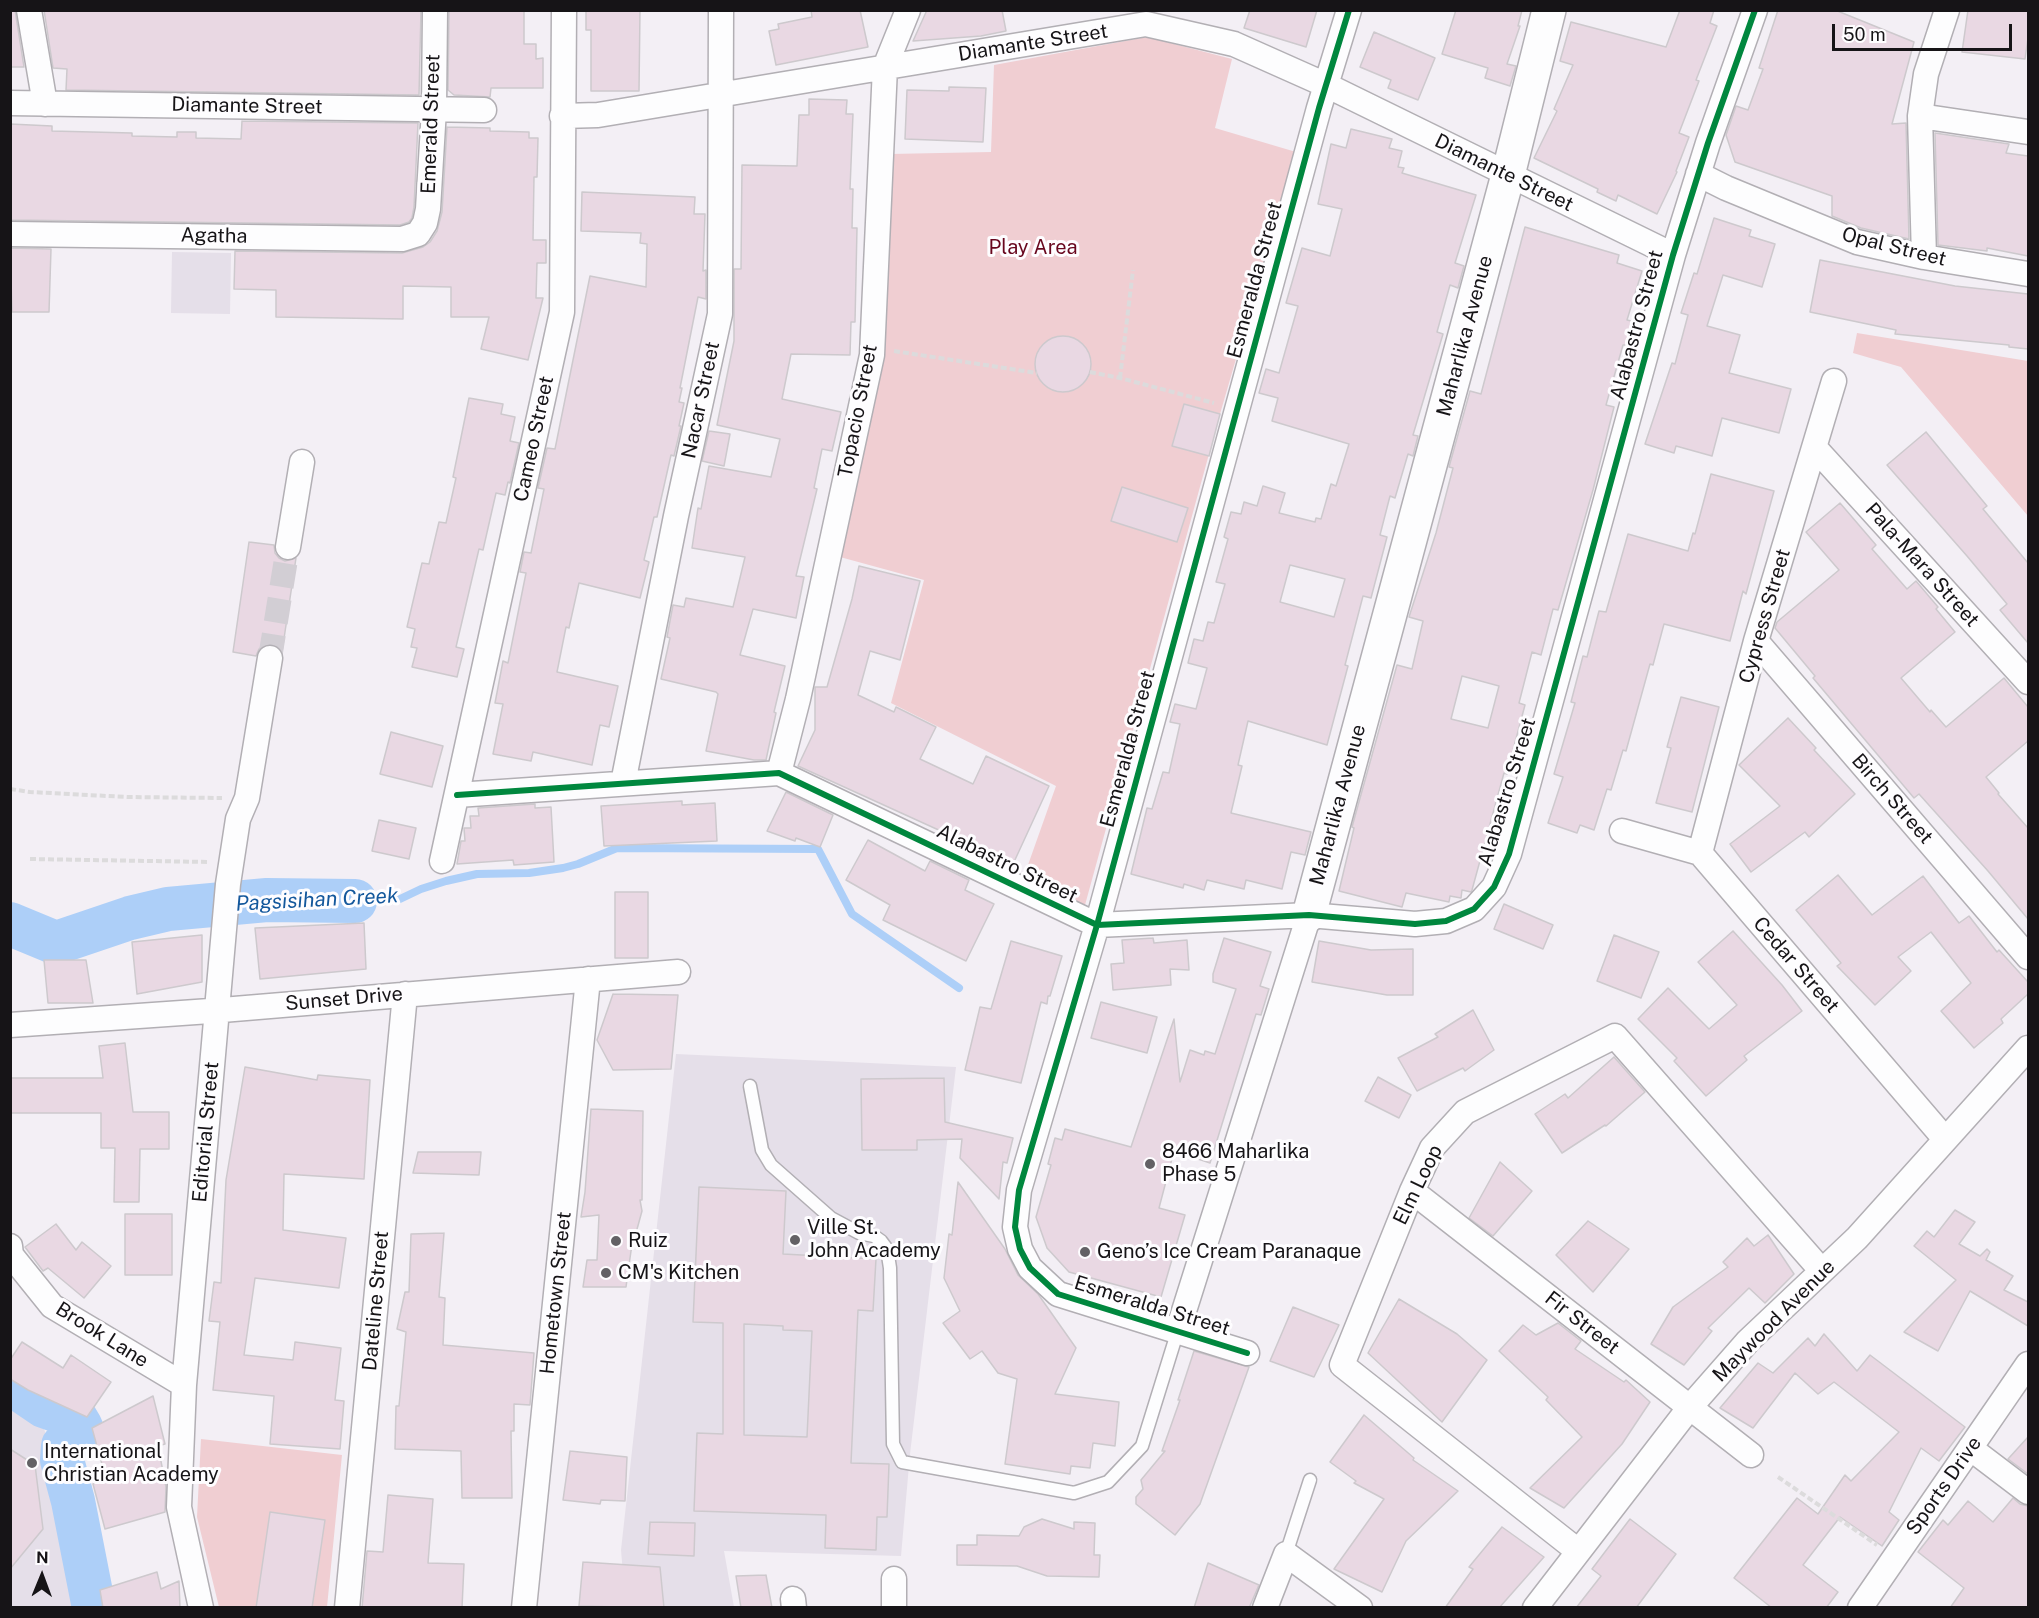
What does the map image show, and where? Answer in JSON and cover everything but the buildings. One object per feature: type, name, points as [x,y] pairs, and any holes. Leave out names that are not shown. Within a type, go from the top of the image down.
[{"type":"street","points":[[29,10],[45,104]]},
{"type":"street","name":"Emerald Street","points":[[418,234],[425,223],[428,208],[434,109],[435,10]]},
{"type":"street","name":"Cameo Street","points":[[442,861],[562,312],[564,10]]},
{"type":"street","name":"Nacar Street","points":[[623,783],[676,516],[720,314],[721,10]]},
{"type":"street","name":"Topacio Street","points":[[778,773],[800,688],[872,355],[885,67],[908,10]]},
{"type":"street","name":"Esmeralda Street","points":[[1247,1353],[1058,1294],[1030,1269],[1020,1249],[1015,1227],[1019,1190],[1097,925],[1326,85],[1350,10]]},
{"type":"street","name":"Maharlika Avenue","points":[[1178,1330],[1309,915],[1508,175],[1549,10]]},
{"type":"street","name":"Alabastro Street","points":[[456,795],[778,773],[1097,925],[1309,915],[1415,924],[1446,921],[1474,909],[1494,887],[1509,854],[1673,255],[1698,174],[1755,10]]},
{"type":"street","points":[[1924,257],[1920,116],[1926,74],[1947,10]]},
{"type":"street","name":"Diamante Street","points":[[562,116],[598,115],[885,67],[1148,17],[1234,44],[1326,85],[1673,255]]},
{"type":"street","name":"Diamante Street","points":[[10,103],[484,110]]},
{"type":"street","points":[[1920,116],[2028,132]]},
{"type":"street","name":"Opal Street","points":[[1698,174],[1726,189],[1857,242],[1924,257],[2028,273]]},
{"type":"street","name":"Agatha","points":[[10,234],[402,239],[418,234]]},
{"type":"street","name":"Cypress Street","points":[[1700,853],[1756,641],[1834,381]]},
{"type":"street","name":"Pala-Mara Street","points":[[1815,448],[2028,682]]},
{"type":"street","points":[[288,547],[302,462]]},
{"type":"street","name":"Birch Street","points":[[1756,641],[2028,957]]},
{"type":"street","name":"Editorial Street","points":[[201,1608],[179,1507],[184,1385],[224,916],[238,819],[247,798],[270,658]]},
{"type":"street","points":[[1622,831],[1700,853]]},
{"type":"street","name":"Cedar Street","points":[[1700,853],[1945,1139]]},
{"type":"street","name":"Sunset Drive","points":[[10,1025],[678,972]]},
{"type":"street","name":"Hometown Street","points":[[524,1608],[588,979]]},
{"type":"street","name":"Dateline Street","points":[[347,1608],[405,994]]},
{"type":"street","name":"Elm Loop","points":[[1578,1551],[1342,1365],[1412,1191],[1432,1148],[1465,1112],[1615,1036],[1822,1271]]},
{"type":"street","name":"Maywood Avenue","points":[[1535,1608],[1690,1407],[1748,1341],[1857,1238],[1945,1139],[2027,1052]]},
{"type":"street","name":"Fir Street","points":[[1412,1191],[1751,1455]]},
{"type":"street","name":"Brook Lane","points":[[10,1246],[11,1255],[52,1306],[184,1385]]},
{"type":"street","name":"Sports Drive","points":[[1860,1608],[2028,1364]]},
{"type":"street","points":[[1970,1448],[2028,1491]]},
{"type":"street","points":[[1265,1608],[1286,1554],[1360,1608]]},
{"type":"street","points":[[894,1579],[894,1608]]},
{"type":"lane","name":"Maharlika Avenue","points":[[750,1086],[762,1150],[771,1165],[831,1218],[858,1233],[874,1236],[887,1249],[890,1268],[893,1443],[902,1462],[1074,1493],[1108,1482],[1142,1446],[1178,1330]]},
{"type":"lane","points":[[1286,1554],[1310,1480]]},
{"type":"path","points":[[1120,378],[1133,270]]},
{"type":"path","points":[[872,347],[1037,373]]},
{"type":"path","points":[[1090,372],[1237,410]]},
{"type":"path","points":[[10,789],[128,797],[247,798]]},
{"type":"path","points":[[30,859],[230,873]]},
{"type":"path","points":[[1778,1477],[1894,1558]]},
{"type":"shaded area","points":[[172,252],[231,253],[230,314],[171,313]]},
{"type":"shaded area","name":"Ville St. John Academy","points":[[676,1054],[956,1067],[910,1454],[901,1556],[724,1551],[734,1607],[626,1608],[621,1550]]},
{"type":"shaded area","name":"International Christian Academy","points":[[11,1400],[41,1418],[67,1509],[84,1607],[11,1608]]},
{"type":"green space","name":"Play Area","points":[[1147,37],[1232,59],[1215,128],[1296,152],[1220,414],[1085,905],[1023,879],[1056,786],[891,703],[924,580],[840,557],[890,154],[991,152],[994,65]]},
{"type":"green space","points":[[1857,333],[2028,361],[2028,516],[1901,367],[1853,353]]},
{"type":"green space","points":[[201,1439],[342,1455],[327,1607],[219,1607],[197,1517]]},
{"type":"waterway","name":"Pagsisihan Creek","points":[[355,901],[400,899],[421,889],[477,874],[529,873],[563,868],[617,848],[818,849],[852,914],[959,988]]},
{"type":"waterway","name":"Pagsisihan Creek","points":[[10,924],[56,943],[130,918],[168,909],[267,900],[355,901]]},
{"type":"waterway","name":"Pagsisihan Creek","points":[[10,1383],[44,1406],[75,1417],[81,1427],[77,1437],[63,1446],[62,1460],[73,1501],[94,1608]]},
{"type":"tunnel","points":[[270,658],[288,547]]},
{"type":"cycle path","points":[[1247,1353],[1058,1294],[1030,1268],[1020,1249],[1015,1227],[1019,1190],[1097,925],[1319,108],[1349,10]]},
{"type":"cycle path","points":[[457,795],[779,773],[1097,925],[1309,915],[1415,924],[1446,921],[1474,909],[1494,887],[1509,854],[1673,255],[1708,143],[1755,10]]},
{"type":"place","name":"8466 Maharlika Phase 5","points":[[1150,1164]]},
{"type":"place","name":"Ville St. John Academy","points":[[795,1240]]},
{"type":"place","name":"Ruiz","points":[[616,1241]]},
{"type":"place","name":"Geno’s Ice Cream Paranaque","points":[[1085,1252]]},
{"type":"place","name":"CM's Kitchen","points":[[606,1273]]},
{"type":"place","name":"International Christian Academy","points":[[32,1463]]}]
